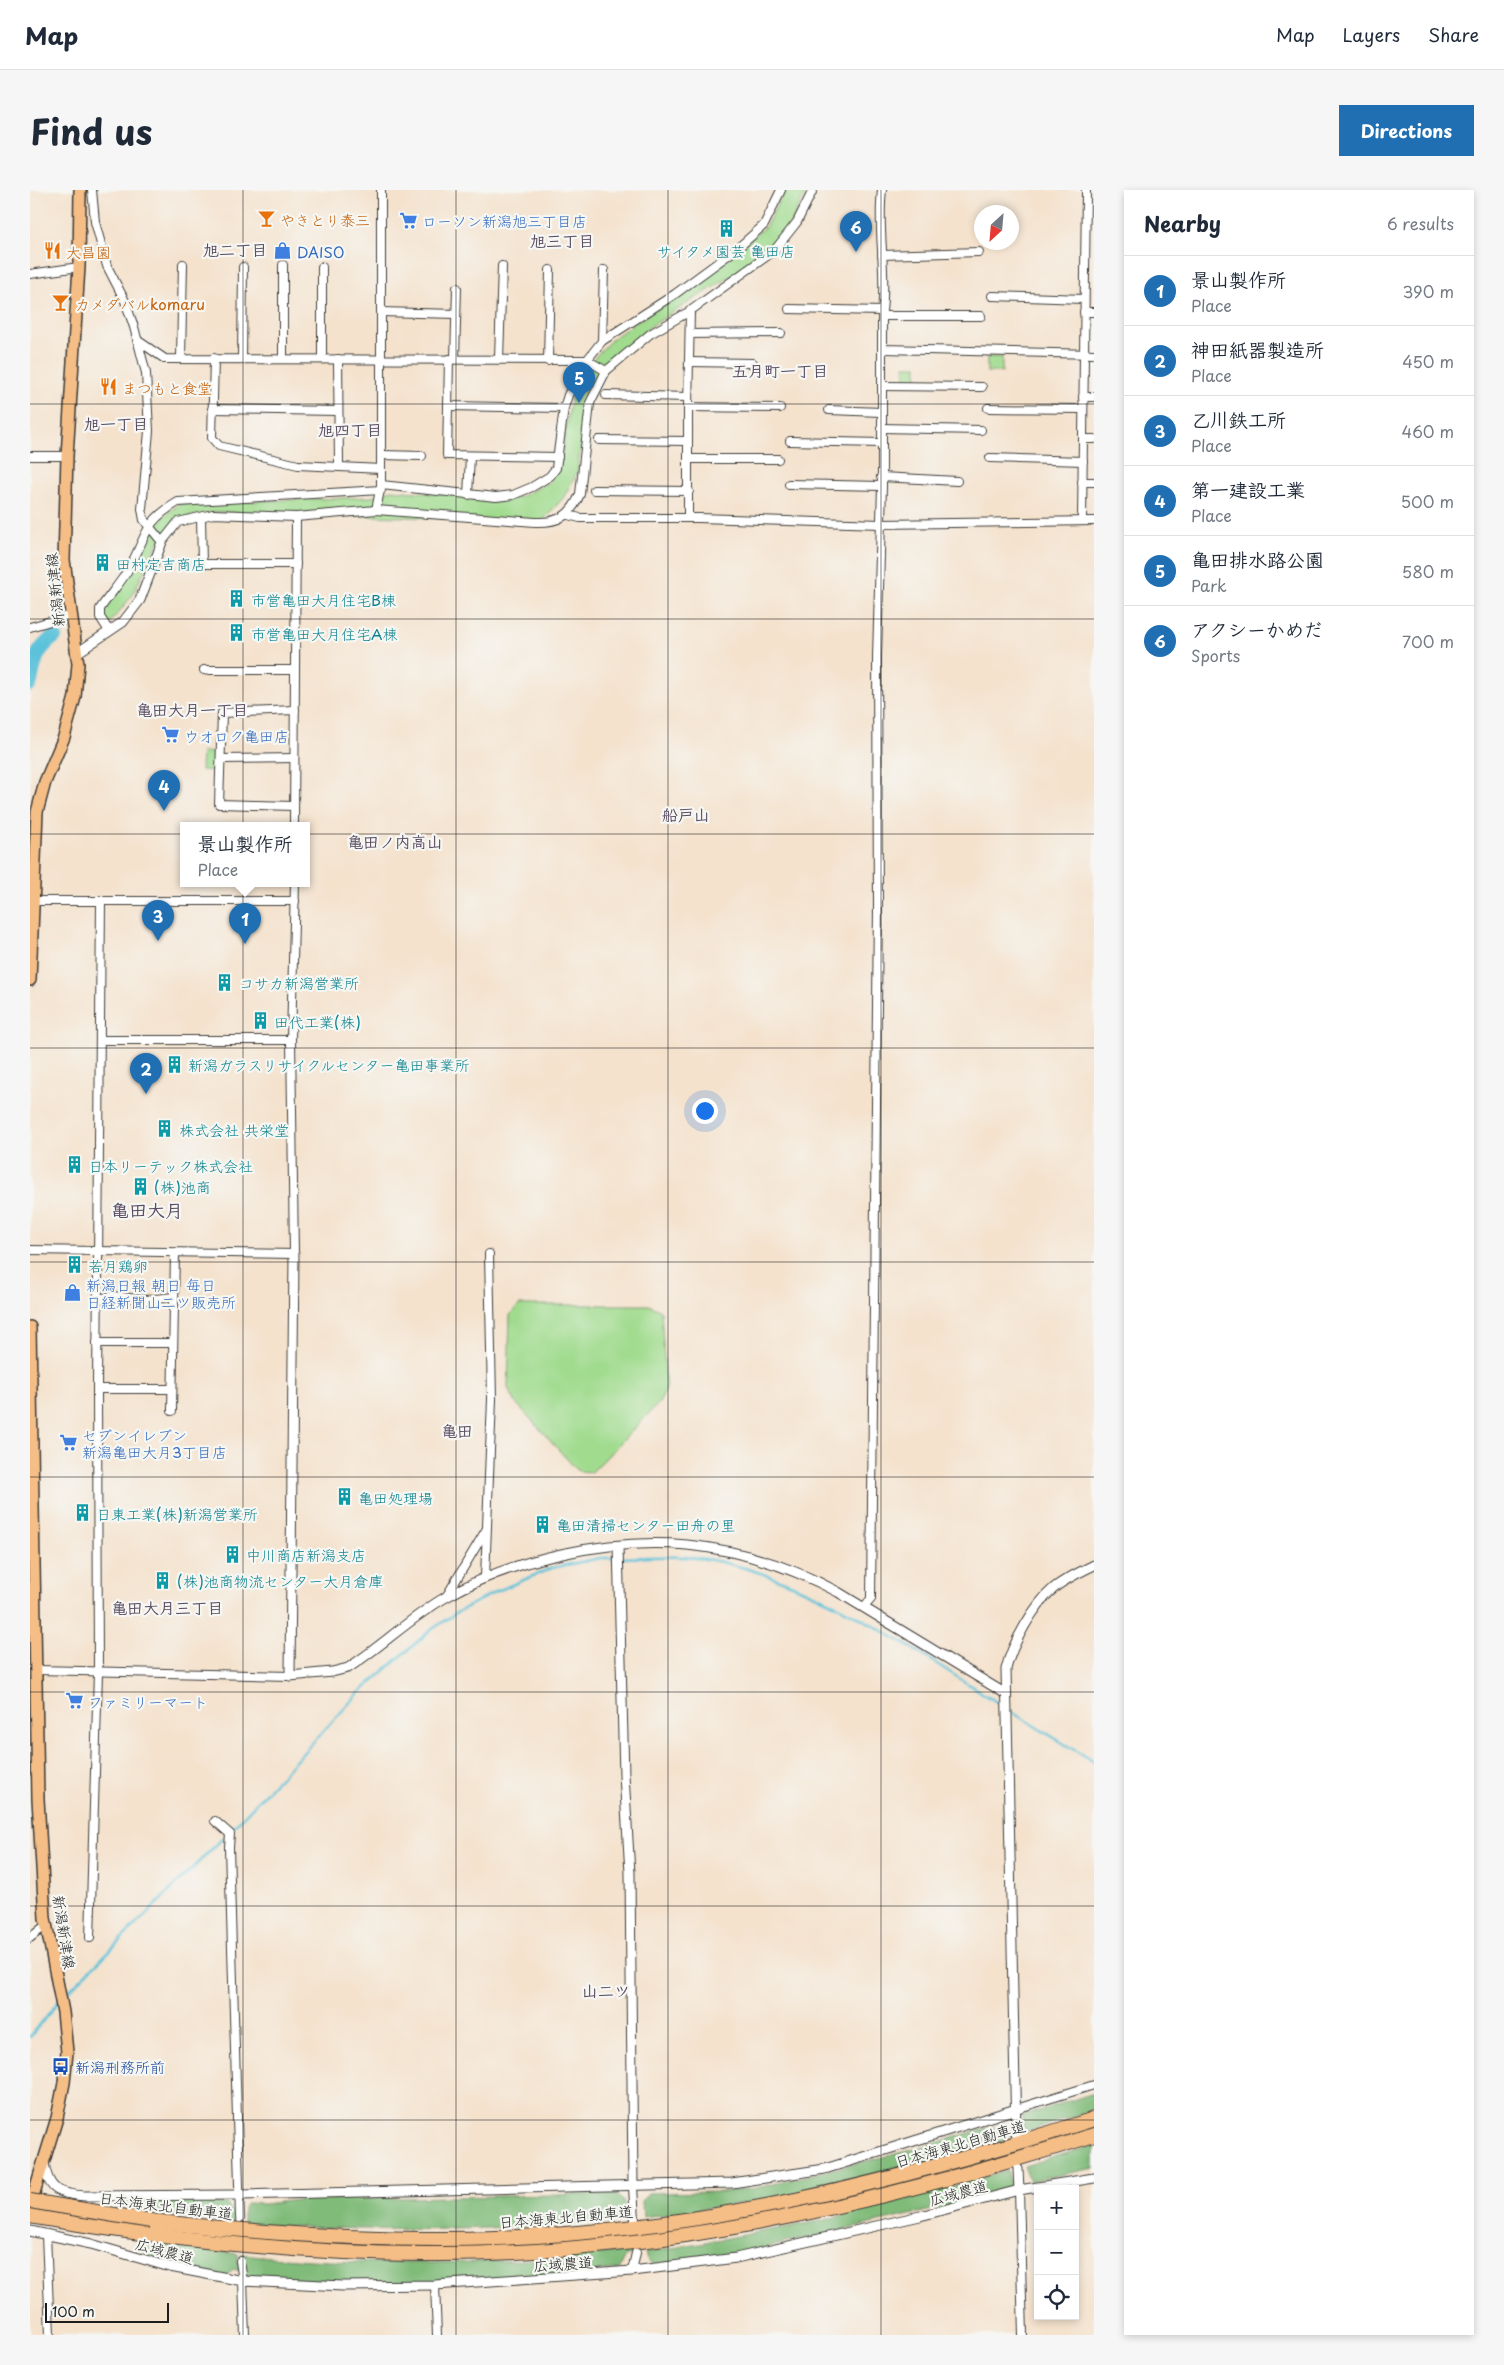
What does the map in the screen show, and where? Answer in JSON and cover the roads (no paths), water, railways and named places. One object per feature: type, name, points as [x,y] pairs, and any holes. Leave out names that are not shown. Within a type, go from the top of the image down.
[{"type":"highway","name":"日本海東北自動車道","points":[[30,2216],[150,2228],[394,2240],[498,2238],[641,2226],[748,2211],[854,2189],[950,2163],[1094,2119]]},
{"type":"highway","name":"日本海東北自動車道","points":[[30,2201],[150,2228],[298,2250],[418,2254],[498,2253],[642,2241],[748,2225],[856,2203],[990,2167],[1094,2135]]},
{"type":"main road","name":"新潟新津線","points":[[30,980],[34,901],[32,841],[45,782],[64,737],[75,697],[77,653],[64,560],[67,456],[79,267],[80,190]]},
{"type":"main road","name":"新潟新津線","points":[[30,1327],[32,1603],[37,1670],[34,1799],[46,1925],[64,2012],[66,2052],[64,2083],[57,2118],[30,2206]]},
{"type":"street","points":[[92,190],[95,222],[107,266],[125,301],[146,374],[149,431],[142,509],[144,520],[162,542]]},
{"type":"street","points":[[376,510],[381,488],[381,190]]},
{"type":"street","points":[[109,631],[100,617],[100,609],[129,568],[148,526],[166,509],[178,502],[381,488],[496,497],[513,495],[532,487],[550,476],[556,468],[564,408],[587,360],[602,341],[675,294],[739,247],[764,225],[781,190]]},
{"type":"street","points":[[77,653],[123,622],[140,600],[162,542],[178,522],[212,514],[296,517],[376,510],[549,522],[568,515],[580,494],[590,403],[606,371],[650,334],[690,311],[774,251],[797,222],[813,190]]},
{"type":"street","points":[[864,1607],[871,1599],[878,907],[877,657],[882,486],[882,313],[884,295],[880,211],[882,190]]},
{"type":"street","points":[[1082,521],[1082,354],[1086,190]]},
{"type":"street","points":[[882,254],[979,252]]},
{"type":"street","points":[[1085,262],[1094,262]]},
{"type":"street","points":[[181,357],[183,264]]},
{"type":"street","points":[[283,265],[283,359]]},
{"type":"street","points":[[499,359],[502,266]]},
{"type":"street","points":[[30,274],[79,267]]},
{"type":"street","points":[[242,359],[243,267]]},
{"type":"street","points":[[322,268],[322,359]]},
{"type":"street","points":[[548,361],[550,270]]},
{"type":"street","points":[[602,341],[604,270]]},
{"type":"street","points":[[457,288],[448,406],[447,455],[558,457]]},
{"type":"street","points":[[992,296],[1084,299]]},
{"type":"street","points":[[789,309],[981,316]]},
{"type":"street","points":[[688,518],[690,311]]},
{"type":"street","points":[[381,312],[456,314]]},
{"type":"street","points":[[1084,312],[1094,312]]},
{"type":"street","points":[[690,334],[782,334]]},
{"type":"street","points":[[137,340],[165,358],[587,360],[606,371]]},
{"type":"street","points":[[883,349],[1094,354]]},
{"type":"street","points":[[214,358],[212,438],[219,446],[298,465],[381,469]]},
{"type":"street","points":[[338,359],[339,468]]},
{"type":"street","points":[[689,362],[753,363]]},
{"type":"street","points":[[882,386],[982,387]]},
{"type":"street","points":[[606,395],[688,397]]},
{"type":"street","points":[[1083,397],[1094,397]]},
{"type":"street","points":[[448,406],[564,408]]},
{"type":"street","points":[[688,407],[780,408]]},
{"type":"street","points":[[988,408],[1083,409]]},
{"type":"street","points":[[212,409],[337,411]]},
{"type":"street","points":[[829,410],[881,412]]},
{"type":"street","points":[[881,428],[981,430]]},
{"type":"street","points":[[1083,439],[1094,439]]},
{"type":"street","points":[[598,440],[688,441]]},
{"type":"street","points":[[790,441],[881,443]]},
{"type":"street","points":[[381,455],[422,456]]},
{"type":"street","points":[[30,456],[67,456]]},
{"type":"street","points":[[468,494],[470,456]]},
{"type":"street","points":[[990,458],[1082,461]]},
{"type":"street","points":[[688,459],[778,459]]},
{"type":"street","points":[[881,477],[957,481]]},
{"type":"street","points":[[1082,482],[1094,482]]},
{"type":"street","points":[[789,484],[882,486]]},
{"type":"street","points":[[594,490],[689,491]]},
{"type":"street","points":[[568,515],[580,518],[688,518],[881,524],[1094,521]]},
{"type":"street","points":[[201,517],[202,564],[296,564]]},
{"type":"street","points":[[294,822],[296,517]]},
{"type":"street","points":[[30,627],[71,615]]},
{"type":"street","points":[[204,670],[295,670]]},
{"type":"street","points":[[294,806],[219,804],[222,759],[222,713],[295,710]]},
{"type":"street","points":[[222,759],[294,758]]},
{"type":"street","points":[[290,1676],[294,1254],[291,1040],[295,887]]},
{"type":"street","points":[[90,1938],[98,1672],[97,1343],[101,900]]},
{"type":"street","points":[[34,901],[295,901]]},
{"type":"street","points":[[100,1040],[291,1040]]},
{"type":"street","points":[[30,1250],[175,1254],[294,1254]]},
{"type":"street","points":[[172,1411],[175,1254]]},
{"type":"street","points":[[485,1578],[492,1399],[489,1254]]},
{"type":"street","points":[[98,1299],[113,1296],[146,1300],[174,1297]]},
{"type":"street","points":[[97,1343],[173,1344]]},
{"type":"street","points":[[97,1389],[172,1389]]},
{"type":"street","points":[[446,1597],[487,1528]]},
{"type":"street","points":[[37,1670],[290,1676],[332,1672],[348,1668],[446,1597],[485,1578],[545,1557],[619,1548],[687,1545],[770,1562],[810,1577],[864,1607],[1006,1698]]},
{"type":"street","points":[[619,1548],[624,1775],[630,1873],[633,2187],[635,2220]]},
{"type":"street","points":[[1016,2134],[1006,1668],[1009,1656],[1040,1604],[1061,1583],[1094,1565]]},
{"type":"street","points":[[215,1821],[230,1834],[228,1847],[240,2218]]},
{"type":"street","points":[[30,1938],[46,1925]]},
{"type":"street","points":[[44,2160],[47,2180],[54,2189],[70,2195],[239,2195],[483,2188],[633,2187],[732,2183],[824,2169],[1094,2085]]},
{"type":"street","points":[[1018,2169],[1023,2335]]},
{"type":"street","name":"広域農道","points":[[30,2231],[91,2244],[170,2267],[243,2282],[343,2286],[435,2285],[632,2271],[736,2258],[901,2221],[1019,2190],[1094,2178]]},
{"type":"street","points":[[46,2234],[50,2335]]},
{"type":"street","points":[[632,2271],[636,2253]]},
{"type":"street","points":[[240,2261],[243,2282],[244,2335]]},
{"type":"street","points":[[435,2285],[437,2335]]},
{"type":"waterway","points":[[30,684],[33,668],[40,651],[55,636]]},
{"type":"waterway","points":[[64,1996],[227,1834],[359,1693],[431,1630],[456,1613],[495,1592],[552,1568],[600,1558],[615,1558]]},
{"type":"waterway","points":[[621,1558],[702,1558],[752,1570],[791,1584],[864,1620],[1003,1706]]},
{"type":"waterway","points":[[1010,1711],[1094,1762]]},
{"type":"waterway","points":[[30,2037],[58,2002]]},
{"type":"place","name":"やきとり泰三","points":[[266,219]]},
{"type":"place","name":"ローソン新潟旭三丁目店","points":[[408,220]]},
{"type":"place","name":"サイタメ園芸 亀田店","points":[[726,229]]},
{"type":"place","name":"大昌園","points":[[52,251]]},
{"type":"place","name":"DAISO","points":[[283,251]]},
{"type":"place","name":"アクシーかめだ","points":[[856,252]]},
{"type":"place","name":"カメダバルkomaru","points":[[61,303]]},
{"type":"place","name":"まつもと食堂","points":[[108,387]]},
{"type":"place","name":"亀田排水路公園","points":[[579,403]]},
{"type":"place","name":"田村定吉商店","points":[[102,563]]},
{"type":"place","name":"市営亀田大月住宅B棟","points":[[237,599]]},
{"type":"place","name":"市営亀田大月住宅A棟","points":[[237,633]]},
{"type":"place","name":"ウオロク亀田店","points":[[170,735]]},
{"type":"place","name":"第一建設工業","points":[[164,811]]},
{"type":"place","name":"乙川鉄工所","points":[[158,941]]},
{"type":"place","name":"景山製作所","points":[[245,944]]},
{"type":"place","name":"コサカ新潟営業所","points":[[225,982]]},
{"type":"place","name":"田代工業(株)","points":[[260,1021]]},
{"type":"place","name":"新潟ガラスリサイクルセンター亀田事業所","points":[[174,1064]]},
{"type":"place","name":"神田紙器製造所","points":[[146,1094]]},
{"type":"place","name":"株式会社 共栄堂","points":[[165,1129]]},
{"type":"place","name":"日本リーテック株式会社","points":[[74,1165]]},
{"type":"place","name":"(株)池商","points":[[140,1186]]},
{"type":"place","name":"若月鶏卵","points":[[74,1265]]},
{"type":"place","name":"新潟日報 朝日 毎日 日経新聞山二ツ販売所","points":[[72,1293]]},
{"type":"place","name":"セブンイレブン 新潟亀田大月3丁目店","points":[[68,1443]]},
{"type":"place","name":"亀田処理場","points":[[344,1497]]},
{"type":"place","name":"日東工業(株)新潟営業所","points":[[82,1513]]},
{"type":"place","name":"亀田清掃センター田舟の里","points":[[542,1524]]},
{"type":"place","name":"中川商店新潟支店","points":[[232,1554]]},
{"type":"place","name":"(株)池商物流センター大月倉庫","points":[[163,1580]]},
{"type":"place","name":"ファミリーマート","points":[[74,1701]]},
{"type":"place","name":"新潟刑務所前","points":[[61,2066]]},
{"type":"district","name":"旭三丁目","points":[[562,240]]},
{"type":"district","name":"旭二丁目","points":[[235,249]]},
{"type":"district","name":"五月町一丁目","points":[[780,370]]},
{"type":"district","name":"旭一丁目","points":[[116,423]]},
{"type":"district","name":"旭四丁目","points":[[350,429]]},
{"type":"district","name":"亀田大月一丁目","points":[[192,709]]},
{"type":"district","name":"船戸山","points":[[686,814]]},
{"type":"district","name":"亀田ノ内高山","points":[[395,841]]},
{"type":"district","name":"亀田大月","points":[[147,1209]]},
{"type":"district","name":"亀田","points":[[457,1430]]},
{"type":"district","name":"亀田大月三丁目","points":[[167,1607]]},
{"type":"district","name":"山二ツ","points":[[606,1990]]}]
